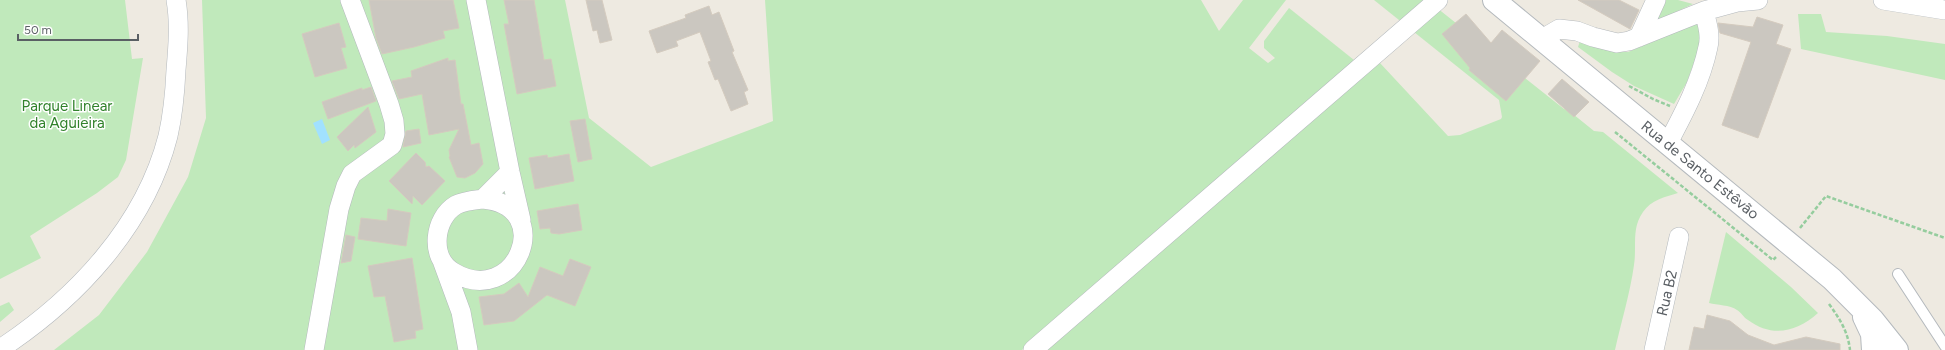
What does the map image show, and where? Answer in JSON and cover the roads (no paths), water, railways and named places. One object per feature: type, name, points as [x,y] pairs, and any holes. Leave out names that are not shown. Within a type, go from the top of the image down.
[{"type":"street","points":[[0,349],[61,302],[107,255],[135,214],[151,182],[168,136],[175,96],[178,41],[176,0]]},
{"type":"street","points":[[314,350],[339,209],[346,186],[352,174],[392,145],[395,134],[391,110],[350,0]]},
{"type":"street","points":[[443,263],[453,272],[477,280],[501,275],[510,269],[520,255],[524,242],[476,0]]},
{"type":"street","points":[[1033,350],[1438,0]]},
{"type":"street","name":"Rua de Santo Estêvão","points":[[1494,0],[1797,249],[1873,320],[1897,350]]},
{"type":"street","points":[[1640,37],[1656,0]]},
{"type":"street","points":[[1542,39],[1559,29],[1577,30],[1593,37],[1617,43],[1640,37],[1708,6],[1758,0]]},
{"type":"street","points":[[1883,0],[1945,10]]},
{"type":"street","points":[[1668,143],[1685,111],[1708,46],[1708,6]]},
{"type":"street","points":[[483,199],[510,172]]},
{"type":"street","points":[[468,350],[461,312],[438,251],[439,224],[446,213],[457,204],[483,199],[494,200],[506,205],[515,213],[522,226]]},
{"type":"street","name":"Rua B2","points":[[1654,350],[1679,237]]},
{"type":"street","points":[[461,312],[466,292],[477,280]]},
{"type":"street","points":[[1849,296],[1868,322],[1872,334],[1873,350]]},
{"type":"street","points":[[1884,350],[1893,350]]},
{"type":"lane","points":[[1898,274],[1945,346]]},
{"type":"water","points":[[322,119],[330,140],[322,144],[313,123]]},
{"type":"park label","name":"Parque Linear da Aguieira","points":[[67,114]]}]
